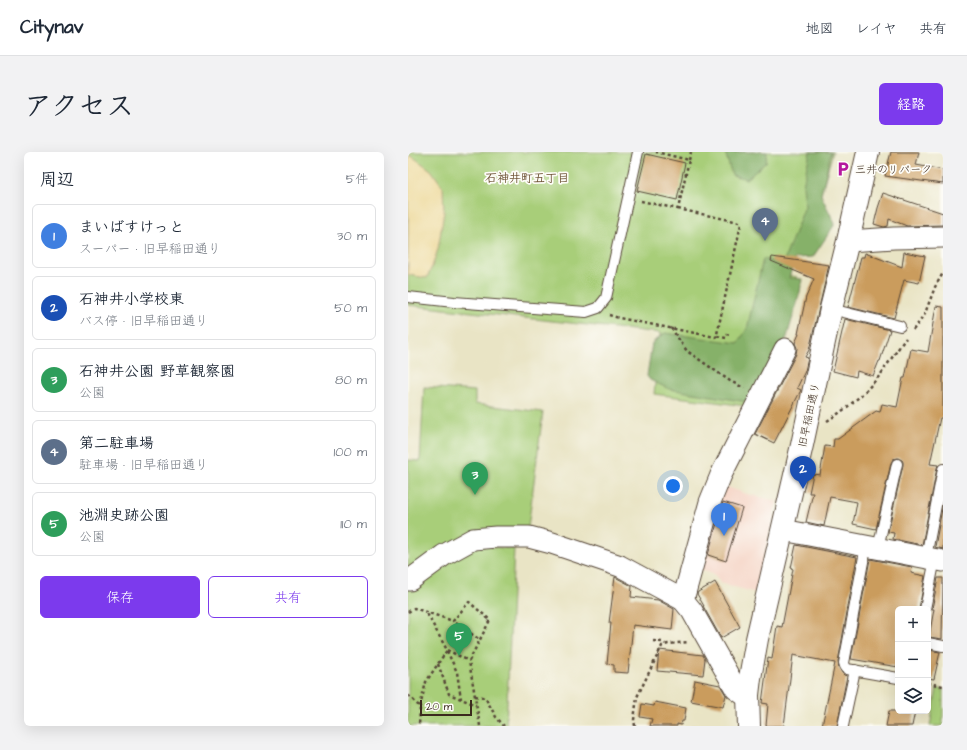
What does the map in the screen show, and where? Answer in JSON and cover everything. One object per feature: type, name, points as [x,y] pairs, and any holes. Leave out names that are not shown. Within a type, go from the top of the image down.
[{"type":"main road","name":"旧早稲田通り","points":[[748,726],[748,695],[757,639],[868,152]]},
{"type":"street","points":[[848,241],[943,237]]},
{"type":"street","points":[[683,600],[710,502],[721,475],[785,349]]},
{"type":"street","points":[[783,530],[935,559]]},
{"type":"street","points":[[408,580],[444,555],[473,539],[529,537],[552,543],[620,566],[683,600],[692,611],[706,634],[736,689],[743,694],[748,695]]},
{"type":"lane","points":[[408,297],[586,312],[598,308],[606,298],[638,152]]},
{"type":"lane","points":[[831,309],[900,326]]},
{"type":"lane","points":[[895,677],[847,669],[844,663],[872,547],[897,464]]},
{"type":"lane","points":[[926,606],[935,559],[943,468]]},
{"type":"lane","points":[[931,644],[943,646]]},
{"type":"lane","points":[[844,726],[855,670]]},
{"type":"path","points":[[656,152],[666,153],[689,160]]},
{"type":"path","points":[[678,209],[691,152]]},
{"type":"path","points":[[628,198],[739,222],[741,224],[717,336]]},
{"type":"path","points":[[824,423],[843,411],[862,394],[880,374],[901,344],[924,316],[935,287],[943,273]]},
{"type":"path","points":[[598,308],[607,315],[619,318],[726,338],[728,334]]},
{"type":"path","points":[[671,328],[687,351],[730,380]]},
{"type":"path","points":[[453,621],[469,602],[490,620],[469,661],[480,726]]},
{"type":"path","points":[[408,612],[414,608],[453,621],[480,640]]},
{"type":"path","points":[[426,612],[447,650],[457,672],[461,699]]},
{"type":"path","points":[[635,726],[634,720],[638,696],[662,646],[668,644],[687,643],[706,634]]},
{"type":"path","points":[[652,641],[662,642],[666,645]]},
{"type":"path","points":[[447,650],[469,661]]},
{"type":"path","points":[[419,726],[420,708],[426,682],[447,650]]},
{"type":"path","points":[[438,664],[449,694],[476,705]]},
{"type":"path","points":[[931,684],[943,686]]},
{"type":"path","points":[[408,696],[420,708]]},
{"type":"path","points":[[475,696],[486,699],[496,717],[504,726]]},
{"type":"shaded area","points":[[722,485],[747,494],[777,501],[756,593],[720,583],[715,575],[697,568]]},
{"type":"green space","points":[[408,152],[833,152],[803,255],[792,254],[787,275],[797,277],[777,346],[746,406],[654,394],[660,333],[408,305]]},
{"type":"green space","points":[[725,152],[767,152],[766,162],[747,179],[732,175]]},
{"type":"green space","points":[[810,152],[831,152],[821,195],[835,224],[813,257],[795,258],[789,278],[802,279],[800,292],[787,337],[753,403],[669,389],[650,380],[647,376],[652,343],[665,333],[738,343],[747,329],[763,259],[783,263],[805,206],[803,185]]},
{"type":"green space","points":[[424,387],[475,391],[475,404],[543,412],[528,528],[408,574],[408,460],[420,461]]},
{"type":"green space","points":[[475,545],[514,549],[506,726],[408,726],[408,585]]},
{"type":"green space","points":[[937,688],[943,689],[943,726],[930,726]]},
{"type":"sand","points":[[408,155],[431,170],[443,187],[444,212],[438,249],[427,278],[408,275]]},
{"type":"building","points":[[891,152],[919,152],[916,165],[943,170],[943,184],[885,176]]},
{"type":"building","points":[[646,154],[685,163],[677,200],[637,191]]},
{"type":"building","points":[[883,193],[943,213],[943,225],[907,226],[889,219],[888,226],[884,227],[874,224]]},
{"type":"building","points":[[904,252],[925,256],[919,283],[904,280],[894,318],[848,307],[861,257],[864,257],[865,253],[902,267]]},
{"type":"building","points":[[772,257],[829,265],[809,350],[805,357],[808,358],[805,371],[797,388],[801,390],[774,443],[755,434],[796,354],[797,348],[795,343],[799,334],[806,297],[814,279],[771,261]]},
{"type":"building","points":[[936,306],[943,307],[943,418],[940,418],[930,464],[938,465],[922,545],[893,539],[894,533],[888,532],[903,465],[902,460],[898,458],[893,459],[891,463],[876,529],[853,524],[857,502],[830,497],[824,526],[806,522],[813,493],[809,493],[813,474],[820,475],[825,446],[833,447],[834,439],[838,439],[876,411],[880,412],[882,404],[897,407],[911,349],[928,352]]},
{"type":"building","points":[[845,319],[890,330],[880,361],[873,376],[857,371],[856,377],[833,371]]},
{"type":"building","points":[[723,502],[742,508],[726,561],[708,555]]},
{"type":"building","points":[[943,503],[943,549],[935,547]]},
{"type":"building","points":[[796,545],[857,557],[838,662],[842,673],[847,676],[837,726],[822,726],[835,663],[793,655],[784,726],[766,726],[768,704],[762,703],[768,658],[772,659],[777,626],[782,627]]},
{"type":"building","points":[[870,559],[912,567],[911,573],[925,576],[920,606],[895,606],[895,666],[851,659]]},
{"type":"building","points":[[615,577],[632,586],[631,597],[658,600],[674,609],[672,630],[633,625],[628,673],[614,672],[614,665],[607,664],[611,623],[609,623]]},
{"type":"building","points":[[938,578],[943,578],[942,639],[931,637],[931,626],[934,609],[932,609]]},
{"type":"building","points":[[715,582],[740,627],[721,638],[697,594]]},
{"type":"building","points":[[659,650],[703,655],[705,659],[703,675],[657,671]]},
{"type":"building","points":[[931,650],[940,652],[934,679],[931,678]]},
{"type":"building","points":[[695,680],[720,685],[726,695],[723,707],[691,701]]},
{"type":"building","points":[[655,702],[686,708],[684,721],[682,721],[681,725],[650,726],[652,719],[640,717],[642,704],[654,706]]},
{"type":"building","points":[[889,711],[895,711],[895,714],[914,714],[912,726],[886,726]]},
{"type":"place","name":"三井のリパーク","points":[[843,169]]},
{"type":"place","name":"第二駐車場","points":[[765,241]]},
{"type":"place","name":"石神井小学校東","points":[[803,489]]},
{"type":"place","name":"石神井公園 野草観察園","points":[[475,495]]},
{"type":"place","name":"まいばすけっと","points":[[724,536]]},
{"type":"place","name":"池淵史跡公園","points":[[459,656]]},
{"type":"district","name":"石神井町五丁目","points":[[527,178]]}]
